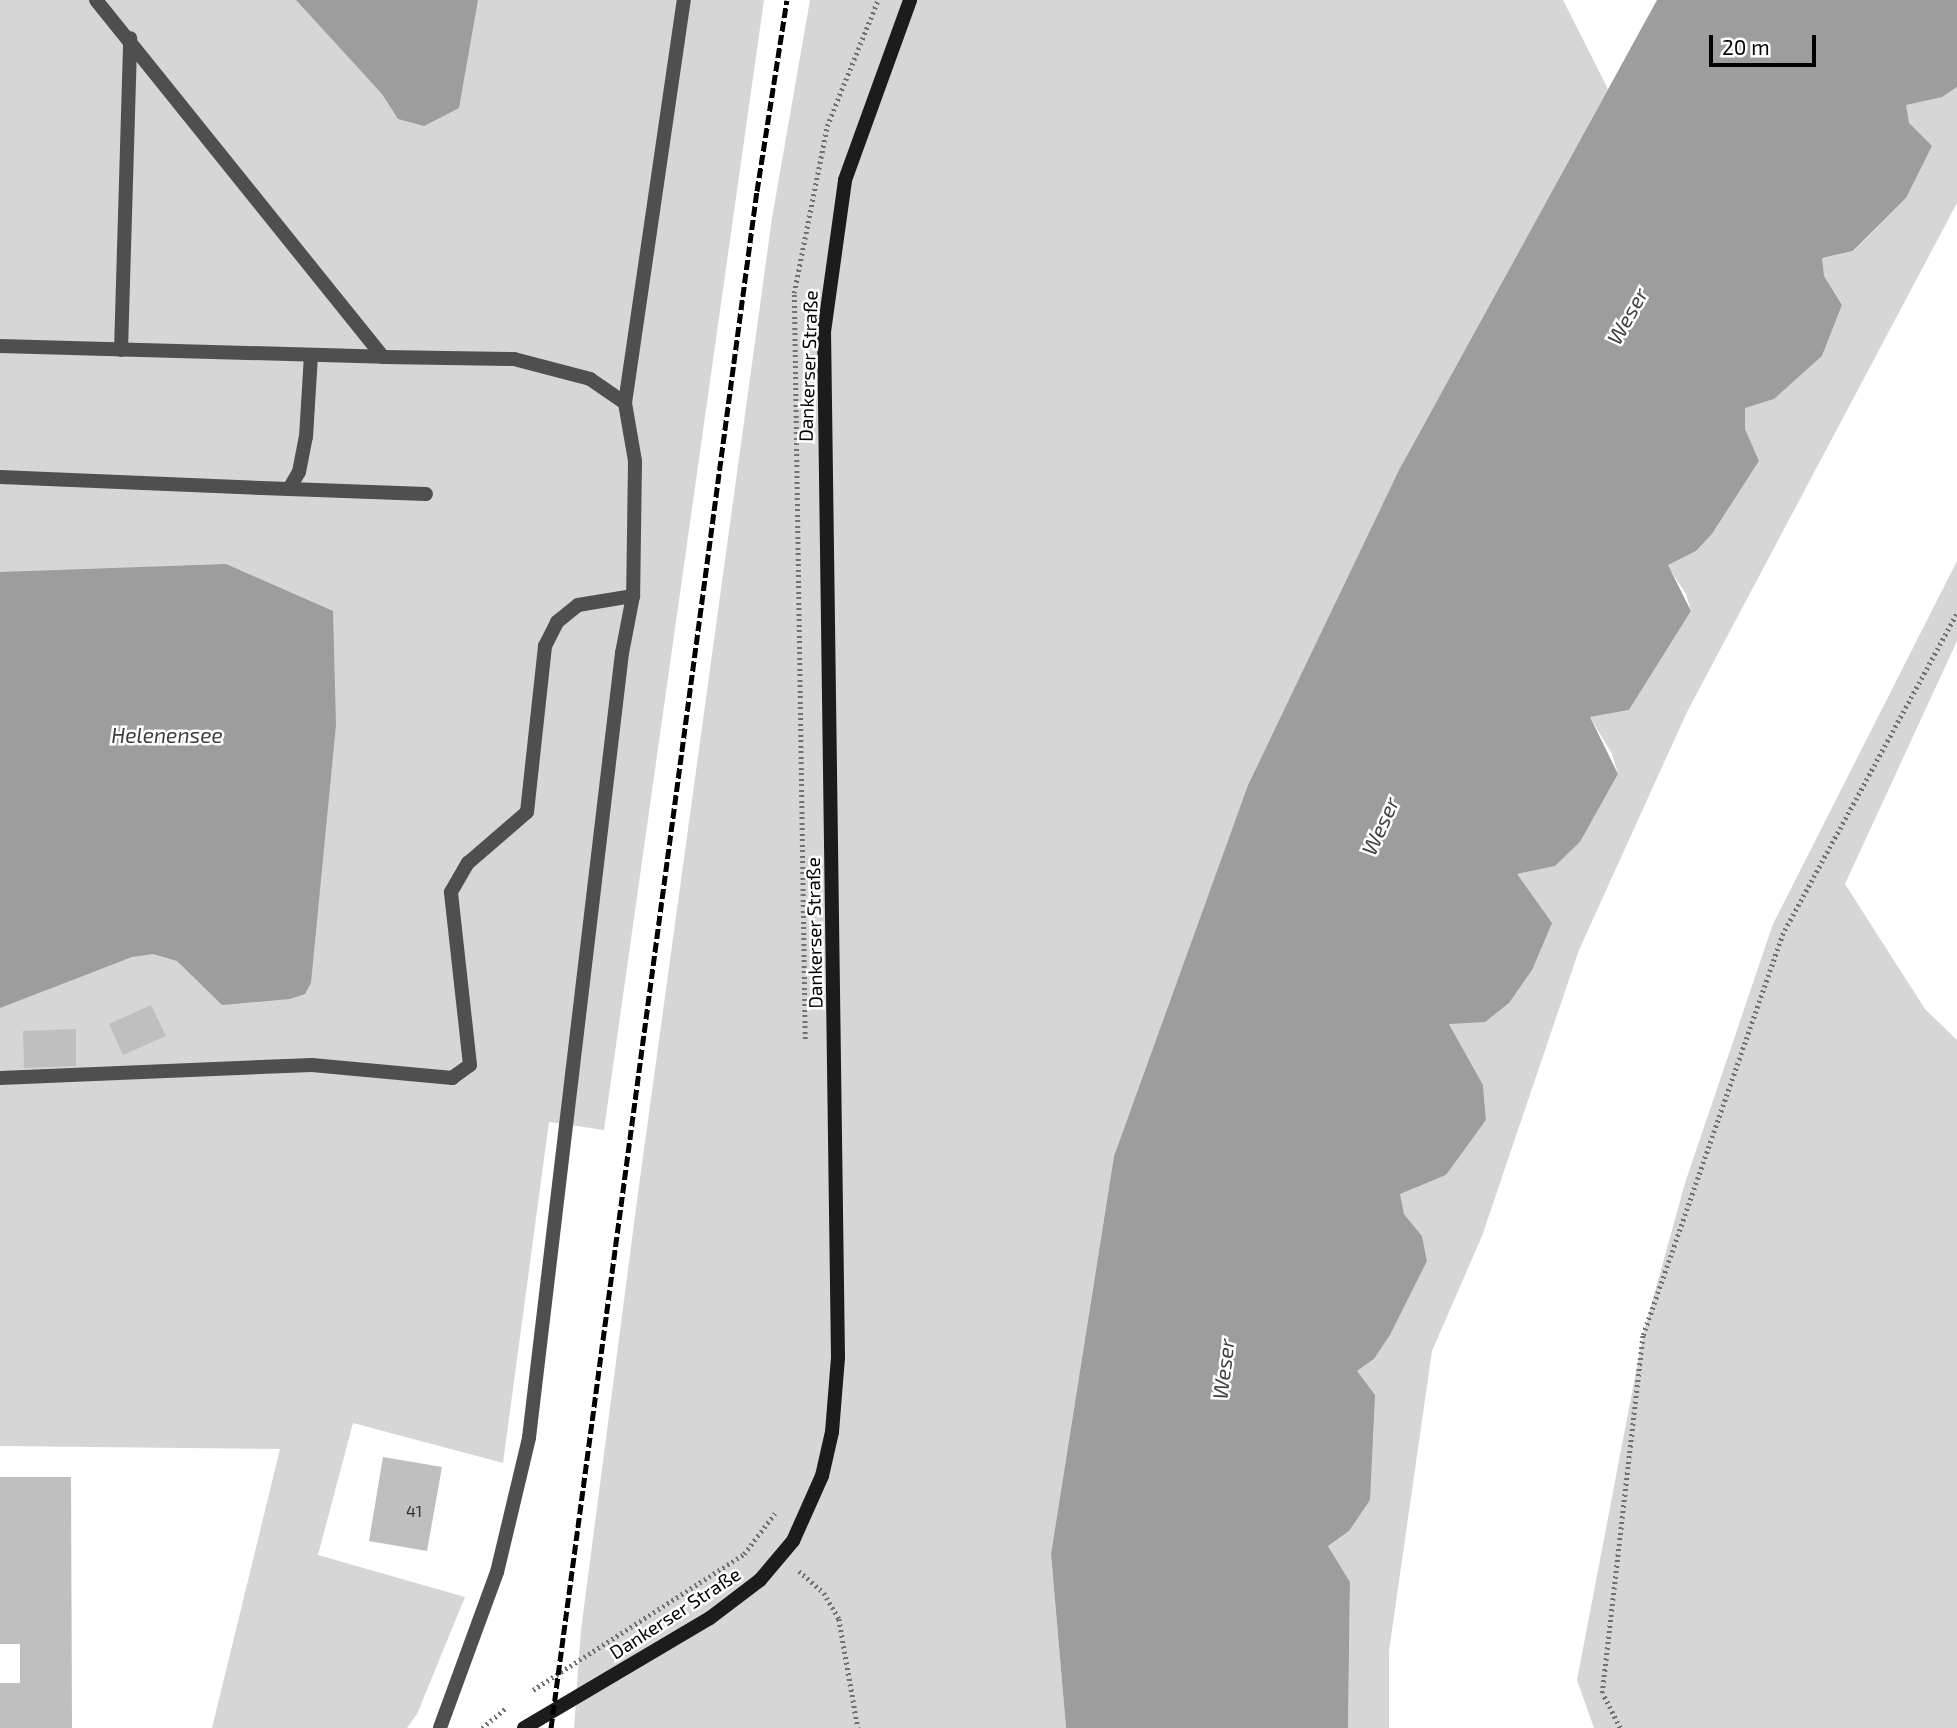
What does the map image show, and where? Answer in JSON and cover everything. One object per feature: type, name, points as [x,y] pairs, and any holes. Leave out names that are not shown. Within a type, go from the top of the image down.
[{"type":"main road","name":"Dankerser Straße","points":[[524,1728],[710,1618],[760,1580],[780,1557],[811,1509],[832,1432],[838,1358],[824,332],[845,180],[910,0]]},
{"type":"lane","points":[[96,0],[130,38],[383,357]]},
{"type":"lane","points":[[440,1728],[497,1572],[529,1438],[622,653],[633,596],[635,461],[625,403],[684,0]]},
{"type":"lane","points":[[121,350],[130,38]]},
{"type":"lane","points":[[0,346],[514,359],[590,379],[625,403]]},
{"type":"lane","points":[[289,489],[299,472],[306,437],[311,355]]},
{"type":"lane","points":[[0,477],[426,494]]},
{"type":"lane","points":[[0,1078],[312,1065],[452,1078],[470,1065],[451,892],[468,863],[527,812],[545,646],[557,622],[578,605],[633,596]]},
{"type":"path","points":[[805,1041],[794,293],[827,127],[878,0]]},
{"type":"path","points":[[1620,1728],[1602,1692],[1643,1335],[1782,935],[1957,613]]},
{"type":"path","points":[[525,1695],[744,1554],[781,1503]]},
{"type":"path","points":[[780,1557],[812,1580],[839,1619],[858,1728]]},
{"type":"path","points":[[482,1728],[515,1702]]},
{"type":"shaded area","name":"Helenensee","points":[[0,0],[764,0],[604,1130],[549,1122],[503,1463],[353,1423],[318,1555],[465,1597],[417,1714],[407,1728],[212,1728],[280,1449],[0,1446]]},
{"type":"shaded area","points":[[810,0],[1563,0],[1608,89],[1399,470],[1248,785],[1114,1156],[1051,1554],[1066,1728],[574,1728],[581,1630],[638,1193],[772,218]]},
{"type":"shaded area","points":[[1957,87],[1957,203],[1687,712],[1579,950],[1482,1236],[1432,1351],[1389,1651],[1389,1728],[1348,1728],[1350,1582],[1328,1546],[1349,1531],[1357,1371],[1374,1359],[1390,1335],[1427,1261],[1422,1236],[1404,1214],[1399,1194],[1446,1175],[1486,1120],[1483,1085],[1449,1024],[1516,874],[1555,866],[1580,842],[1618,774],[1612,754],[1590,717],[1629,710],[1691,611],[1686,594],[1667,565],[1696,551],[1712,534],[1759,461],[1745,429],[1745,407],[1774,399],[1822,356],[1842,305],[1824,276],[1821,258],[1854,251],[1906,198],[1906,104],[1941,97]]},
{"type":"shaded area","points":[[1957,561],[1957,641],[1845,884],[1925,1009],[1957,1040],[1957,1728],[1594,1728],[1577,1680],[1643,1335],[1685,1183],[1773,924]]},
{"type":"water","points":[[296,0],[478,0],[459,108],[424,126],[398,119],[382,94]]},
{"type":"water","name":"Weser","points":[[1657,0],[1957,0],[1957,87],[1942,97],[1906,105],[1909,123],[1932,146],[1906,198],[1853,251],[1822,258],[1824,276],[1842,305],[1822,356],[1774,399],[1745,408],[1745,429],[1759,461],[1712,534],[1696,551],[1668,565],[1691,611],[1629,710],[1590,717],[1618,774],[1580,842],[1555,866],[1517,874],[1552,923],[1532,970],[1509,1003],[1485,1022],[1449,1024],[1483,1085],[1486,1120],[1446,1175],[1400,1194],[1404,1214],[1422,1236],[1427,1261],[1390,1335],[1374,1359],[1357,1371],[1375,1395],[1370,1500],[1349,1531],[1328,1546],[1350,1582],[1348,1728],[1066,1728],[1051,1554],[1114,1156],[1248,785],[1399,470]]},
{"type":"water","name":"Helenensee","points":[[226,564],[333,611],[336,725],[311,983],[305,994],[290,999],[222,1005],[177,961],[153,954],[132,957],[0,1008],[0,572]]},
{"type":"building","points":[[151,1005],[166,1036],[123,1055],[109,1024]]},
{"type":"building","points":[[76,1029],[76,1066],[24,1068],[23,1031]]},
{"type":"building","points":[[383,1457],[442,1467],[427,1551],[369,1541]]},
{"type":"building","points":[[0,1477],[71,1477],[72,1728],[0,1728],[0,1683],[20,1683],[20,1644],[0,1644]]},
{"type":"railway","points":[[551,1728],[757,191],[787,0]]}]
